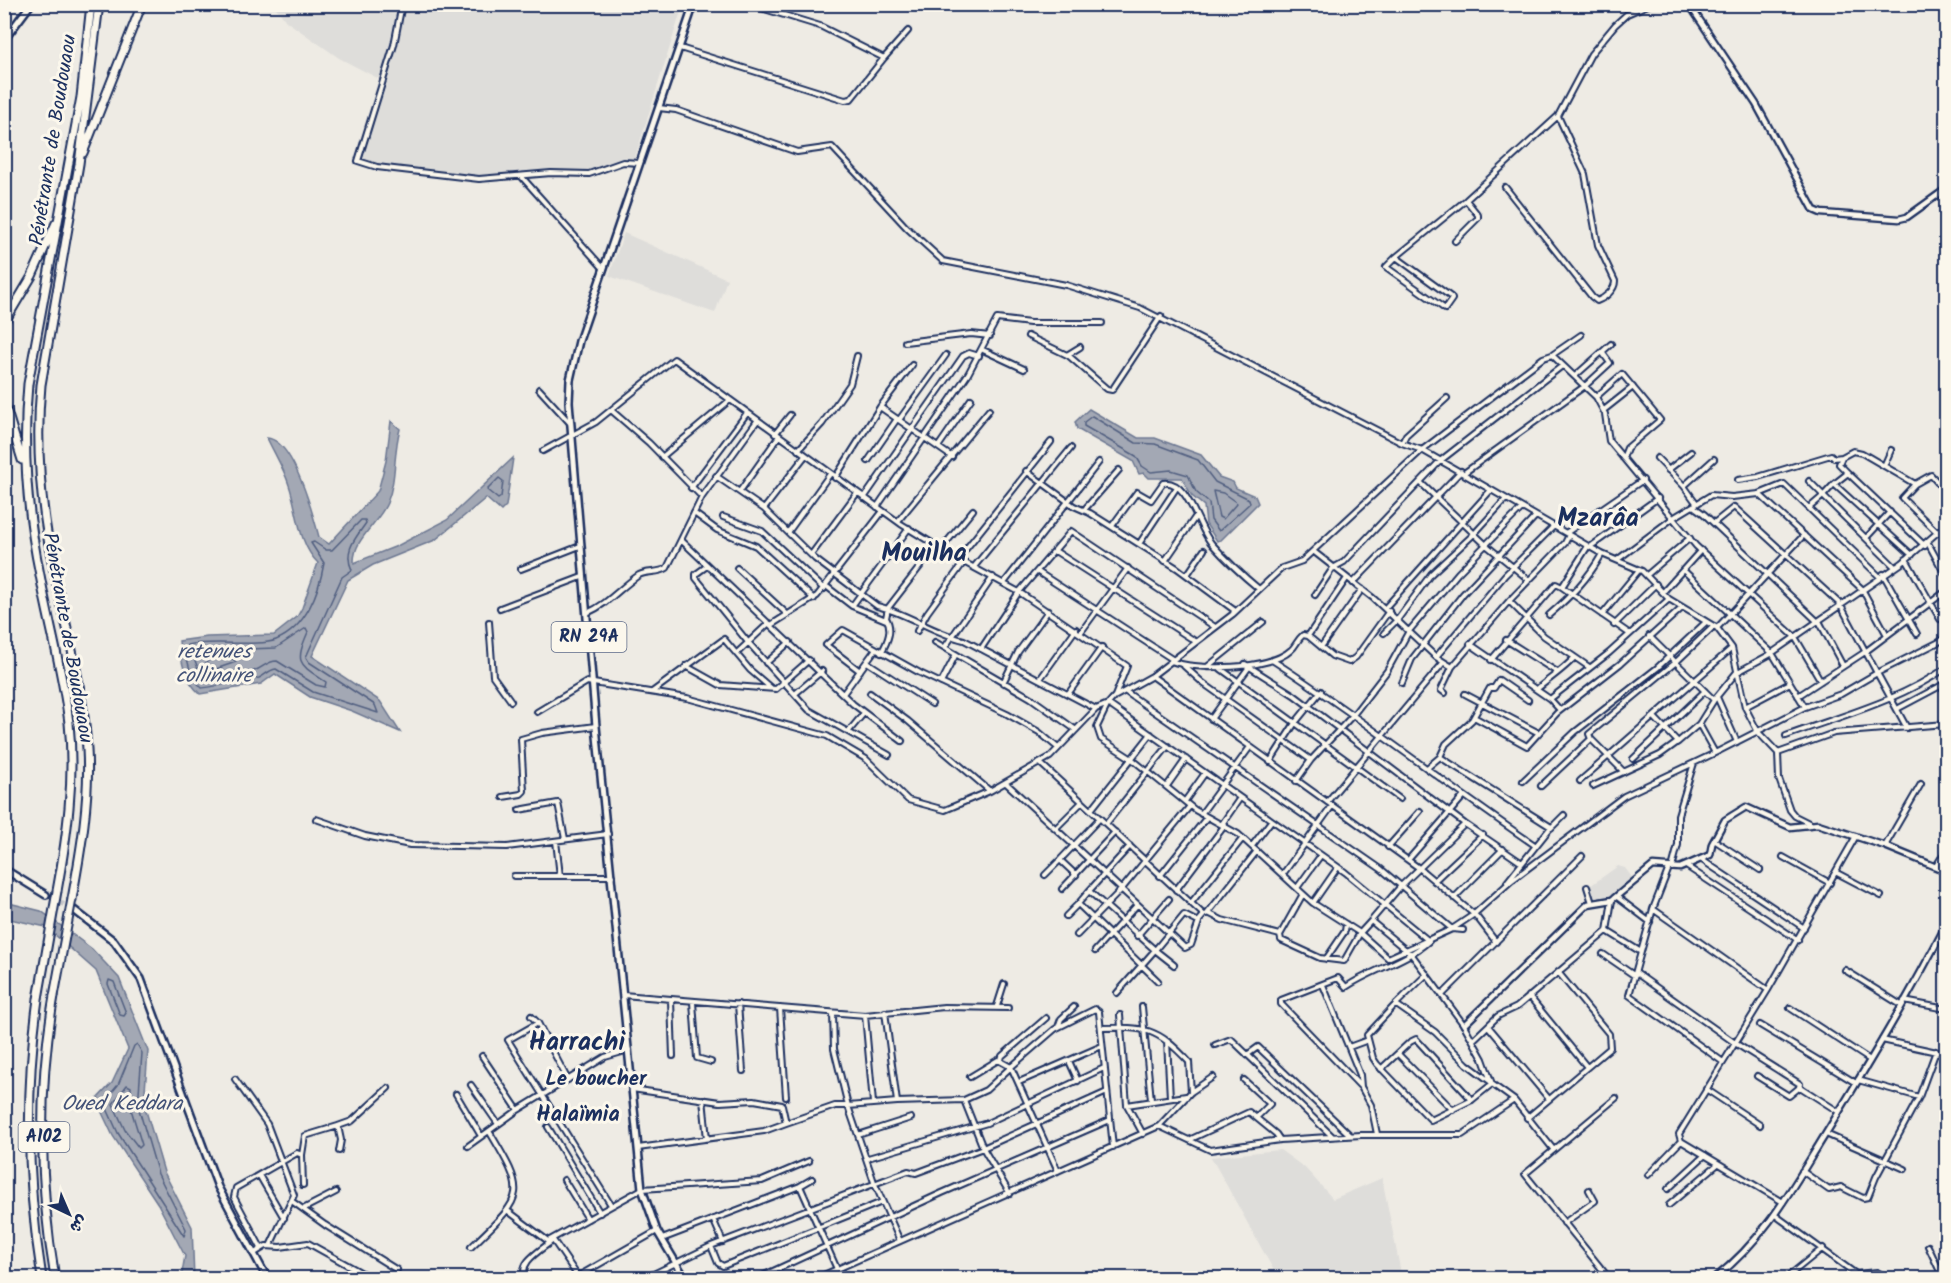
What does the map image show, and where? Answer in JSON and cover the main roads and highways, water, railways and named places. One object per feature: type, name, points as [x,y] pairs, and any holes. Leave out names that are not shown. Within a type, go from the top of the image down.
[{"type":"highway","name":"Pénétrante de Boudouaou","points":[[42,1278],[32,1196],[28,1108],[38,999],[70,806],[69,722],[34,547],[25,473],[25,420],[28,384],[86,67],[91,4]]},
{"type":"highway","name":"Pénétrante de Boudouaou","points":[[55,1278],[45,1184],[43,1089],[47,1035],[86,808],[87,750],[71,642],[54,574],[44,514],[38,471],[38,420],[41,385],[79,164],[99,4]]},
{"type":"highway","points":[[79,164],[142,4]]},
{"type":"highway","points":[[4,323],[32,276],[59,219]]},
{"type":"highway","points":[[4,402],[25,473]]},
{"type":"main road","points":[[4,40],[31,4]]},
{"type":"main road","name":"RN 29A","points":[[685,1278],[657,1231],[642,1189],[582,577],[570,423],[570,380],[694,4]]},
{"type":"main road","points":[[4,869],[46,895]]},
{"type":"main road","points":[[74,910],[114,941],[141,979],[218,1187],[267,1278]]},
{"type":"water","points":[[1089,409],[1138,438],[1155,438],[1201,455],[1219,477],[1233,482],[1236,488],[1255,496],[1258,503],[1221,540],[1217,541],[1206,524],[1204,506],[1192,496],[1182,478],[1149,478],[1144,473],[1139,474],[1133,461],[1077,429],[1075,422]]},
{"type":"water","name":"retenues collinaire","points":[[391,421],[400,429],[390,494],[383,511],[357,546],[354,563],[397,546],[447,520],[513,458],[506,506],[501,511],[486,498],[435,540],[373,565],[348,580],[312,656],[380,701],[400,732],[352,711],[310,697],[275,674],[261,684],[200,694],[184,670],[179,641],[207,637],[274,635],[297,617],[318,563],[302,537],[287,479],[267,438],[276,442],[285,451],[293,464],[307,496],[319,537],[329,544],[378,491],[386,461]]},
{"type":"water","name":"Oued Keddara","points":[[5,902],[41,911],[92,949],[119,978],[148,1051],[144,1104],[164,1172],[192,1227],[194,1278],[181,1278],[185,1256],[158,1204],[113,1136],[96,1100],[112,1083],[128,1049],[96,971],[46,927],[5,918]]},
{"type":"tunnel","points":[[46,895],[74,910]]},
{"type":"district","name":"Mzarâa","points":[[1598,519]]},
{"type":"district","name":"Mouilha","points":[[924,554]]},
{"type":"district","name":"Harrachi","points":[[577,1043]]},
{"type":"district","name":"Le boucher","points":[[596,1079]]},
{"type":"district","name":"Halaïmia","points":[[578,1115]]}]
